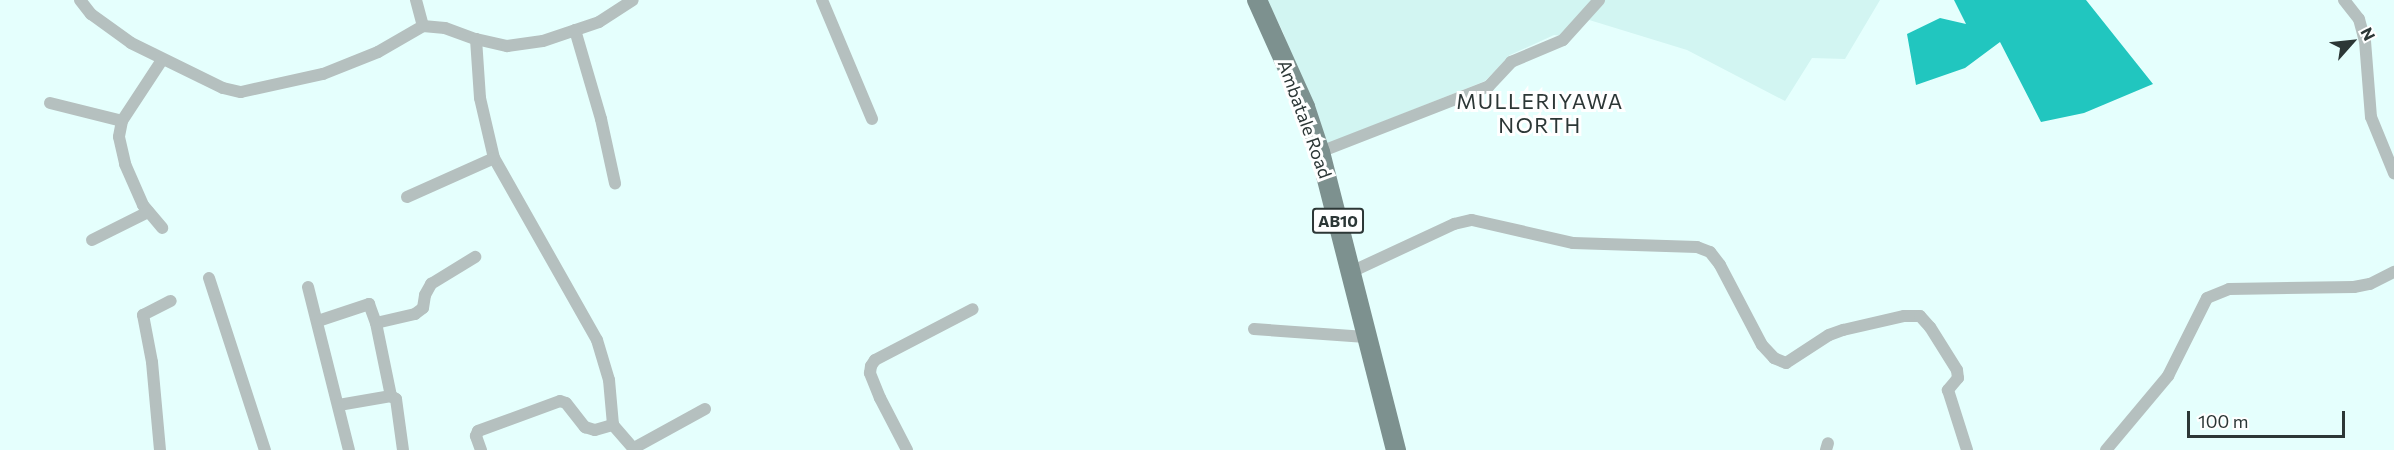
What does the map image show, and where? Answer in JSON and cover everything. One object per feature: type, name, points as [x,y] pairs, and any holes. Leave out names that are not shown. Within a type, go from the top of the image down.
[{"type":"main road","name":"Ambatale Road","points":[[1257,0],[1305,107],[1320,152],[1396,450]]},
{"type":"street","points":[[416,0],[423,26]]},
{"type":"street","points":[[86,2],[131,44],[223,88],[241,92],[323,74],[378,52],[423,26],[445,27],[476,39],[507,46],[543,41],[599,22],[615,4],[633,0]]},
{"type":"street","points":[[822,0],[872,119]]},
{"type":"street","points":[[1320,152],[1490,86],[1511,62],[1563,40],[1599,0]]},
{"type":"street","points":[[2344,0],[2359,19],[2365,41],[2371,117],[2394,173]]},
{"type":"street","points":[[575,30],[601,119],[615,183]]},
{"type":"street","points":[[476,39],[480,98],[495,158],[597,340],[609,380],[613,425],[635,449],[705,409]]},
{"type":"street","points":[[162,60],[122,121],[119,137],[121,151],[148,212],[162,228]]},
{"type":"street","points":[[50,103],[122,121]]},
{"type":"street","points":[[407,197],[495,158]]},
{"type":"street","points":[[92,240],[148,212]]},
{"type":"street","points":[[1351,273],[1454,224],[1472,220],[1574,243],[1697,247],[1710,252],[1720,265],[1762,345],[1774,358],[1786,363],[1828,335],[1904,316],[1920,316],[1930,327],[1957,370],[1958,378],[1948,390],[1966,450]]},
{"type":"street","points":[[376,323],[415,314],[423,308],[431,284],[475,257]]},
{"type":"street","points":[[2106,450],[2168,376],[2207,298],[2229,289],[2354,287],[2370,284],[2394,272]]},
{"type":"street","points":[[209,278],[265,450]]},
{"type":"street","points":[[308,287],[349,450]]},
{"type":"street","points":[[160,450],[152,362],[143,315],[171,301]]},
{"type":"street","points":[[318,321],[369,304],[376,323],[391,396]]},
{"type":"street","points":[[907,450],[880,398],[870,373],[871,366],[875,360],[973,309]]},
{"type":"street","points":[[1254,329],[1366,337]]},
{"type":"street","points":[[339,405],[391,396],[396,399],[403,450]]},
{"type":"street","points":[[481,450],[476,436],[478,430],[560,401],[566,403],[585,427],[595,430],[613,425]]},
{"type":"shaded area","points":[[1267,0],[1597,0],[1563,36],[1554,35],[1510,55],[1485,81],[1324,145],[1283,32]]},
{"type":"shaded area","points":[[1604,0],[1880,0],[1845,59],[1812,58],[1785,101],[1687,50],[1586,19]]},
{"type":"water","points":[[1954,0],[2086,0],[2153,84],[2084,113],[2041,122],[2000,42],[1965,68],[1916,85],[1907,34],[1940,18],[1966,24]]},
{"type":"district","name":"MULLERIYAWA NORTH","points":[[1540,113]]}]
